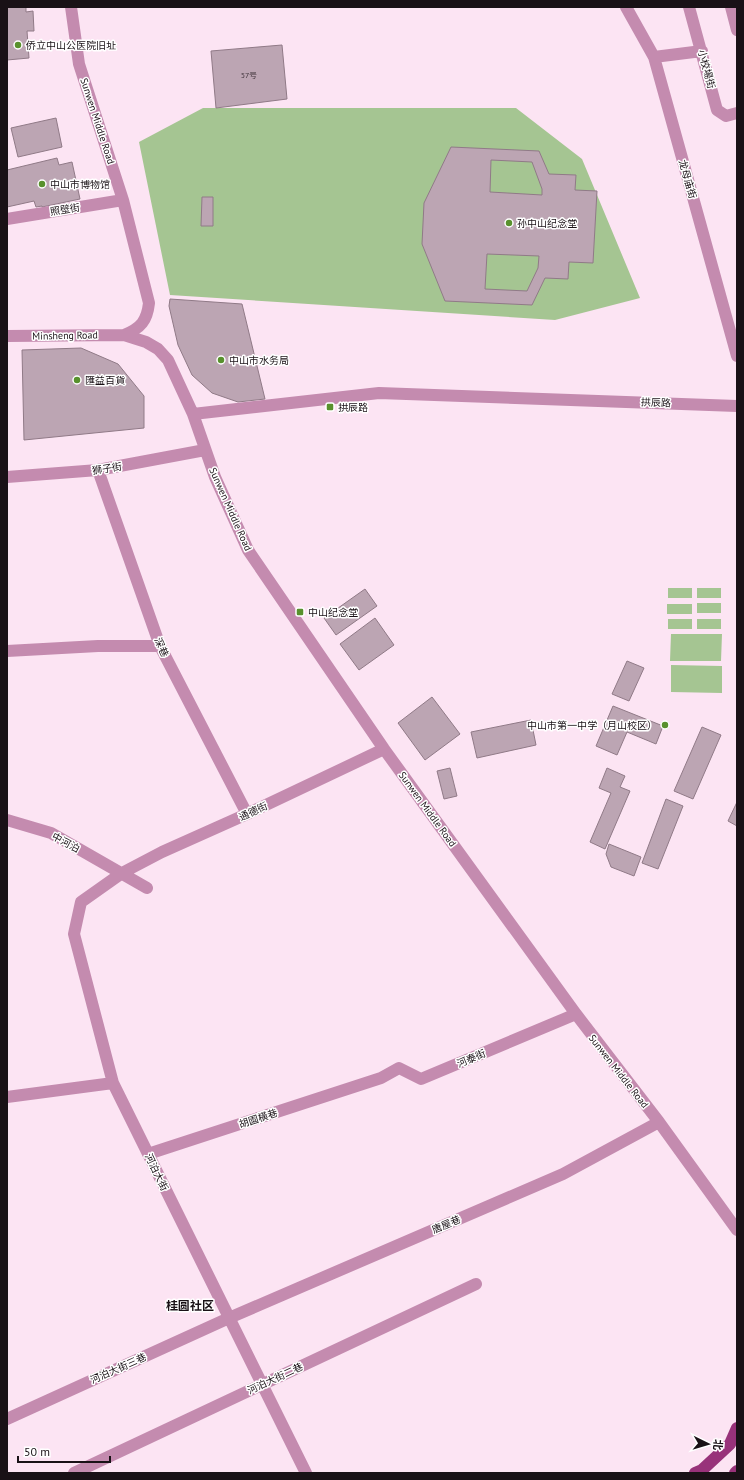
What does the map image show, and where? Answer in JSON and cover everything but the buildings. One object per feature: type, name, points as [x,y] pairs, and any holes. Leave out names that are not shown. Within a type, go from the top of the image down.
[{"type":"main road","points":[[695,1473],[702,1470],[730,1444],[737,1428]]},
{"type":"street","name":"Sunwen Middle Road","points":[[71,7],[79,64],[123,200],[149,303],[146,319],[133,331],[124,335]]},
{"type":"street","name":"龙母庙街","points":[[626,7],[654,57],[737,356]]},
{"type":"street","name":"小校場街","points":[[690,7],[717,110],[726,116],[737,113]]},
{"type":"street","points":[[730,7],[737,30]]},
{"type":"street","points":[[654,57],[702,51]]},
{"type":"street","name":"照壁街","points":[[7,219],[123,200]]},
{"type":"street","name":"Sunwen Middle Road","points":[[124,335],[146,342],[158,349],[168,360],[192,414],[216,478],[248,550],[384,749],[576,1014],[659,1122],[737,1230]]},
{"type":"street","name":"Minsheng Road","points":[[7,336],[124,335]]},
{"type":"street","name":"拱辰路","points":[[192,414],[379,393],[737,406]]},
{"type":"street","name":"狮子街","points":[[7,477],[98,470],[206,450]]},
{"type":"street","name":"深巷","points":[[98,470],[160,646],[247,814]]},
{"type":"street","points":[[7,651],[98,646],[160,646]]},
{"type":"street","name":"通德街","points":[[122,873],[162,852],[247,814],[384,749]]},
{"type":"street","name":"中河泊","points":[[7,820],[51,833],[147,888]]},
{"type":"street","name":"河泊大街","points":[[122,873],[82,902],[74,934],[113,1083],[306,1473]]},
{"type":"street","name":"河泰街","points":[[367,1082],[381,1078],[399,1068],[421,1079],[576,1014]]},
{"type":"street","name":"胡園橫巷","points":[[148,1154],[367,1082]]},
{"type":"street","points":[[7,1097],[113,1083]]},
{"type":"street","name":"唐屋巷","points":[[229,1318],[563,1174],[659,1122]]},
{"type":"street","name":"河泊大街二巷","points":[[74,1473],[476,1284]]},
{"type":"street","name":"河泊大街三巷","points":[[7,1418],[229,1318]]},
{"type":"street","points":[[736,1472],[737,1467]]},
{"type":"green space","points":[[203,108],[516,108],[582,159],[640,298],[555,320],[170,295],[139,142]]},
{"type":"green space","points":[[668,588],[692,588],[692,598],[668,598]]},
{"type":"green space","points":[[697,588],[721,588],[721,598],[697,598]]},
{"type":"green space","points":[[697,603],[721,603],[721,613],[697,613]]},
{"type":"green space","points":[[667,604],[692,604],[692,614],[667,614]]},
{"type":"green space","points":[[668,619],[692,619],[692,629],[668,629]]},
{"type":"green space","points":[[697,619],[721,619],[721,629],[697,629]]},
{"type":"green space","points":[[671,634],[722,634],[721,661],[670,661]]},
{"type":"green space","points":[[671,665],[722,666],[722,693],[671,692]]},
{"type":"place","name":"侨立中山公医院旧址","points":[[18,45]]},
{"type":"place","name":"中山市博物馆","points":[[42,184]]},
{"type":"place","name":"孙中山纪念堂","points":[[509,223]]},
{"type":"place","name":"中山市水务局","points":[[221,360]]},
{"type":"place","name":"匯益百貨","points":[[77,380]]},
{"type":"place","name":"拱辰路","points":[[330,407]]},
{"type":"place","name":"中山纪念堂","points":[[300,612]]},
{"type":"place","name":"中山市第一中学（月山校区）","points":[[665,725]]},
{"type":"district","name":"桂圆社区","points":[[190,1306]]}]
